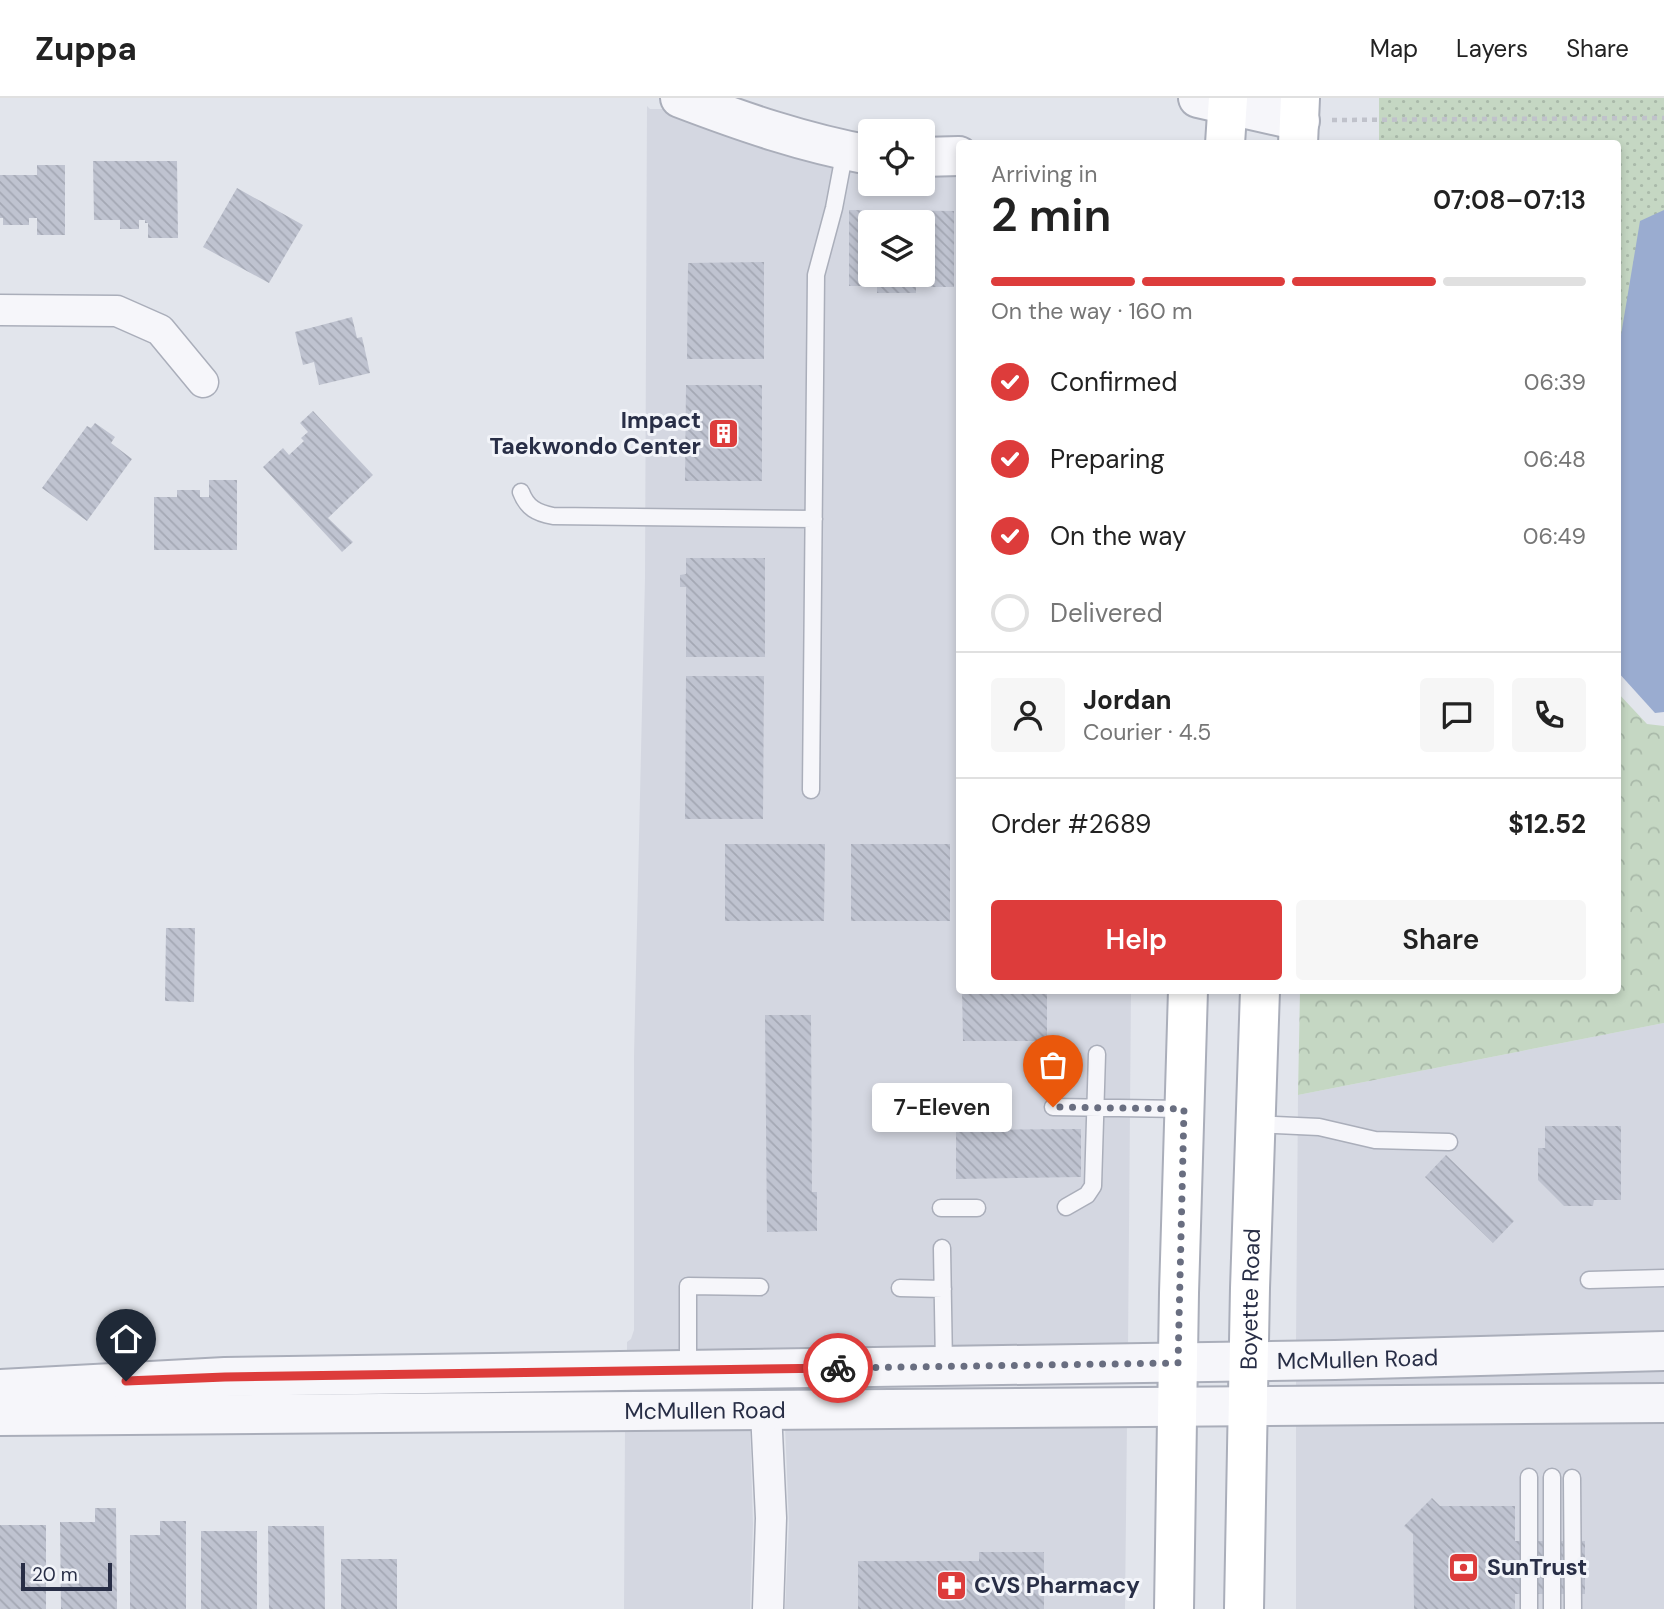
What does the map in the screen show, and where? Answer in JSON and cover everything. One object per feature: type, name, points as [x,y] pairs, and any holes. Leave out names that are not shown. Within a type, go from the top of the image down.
[{"type":"main road","points":[[1174,1609],[1188,994]]},
{"type":"main road","name":"Boyette Road","points":[[1244,1609],[1260,994]]},
{"type":"street","points":[[680,98],[786,136],[857,152]]},
{"type":"street","points":[[1220,121],[1299,121]]},
{"type":"street","points":[[935,157],[956,156]]},
{"type":"street","points":[[0,310],[117,311],[160,330],[203,382]]},
{"type":"street","name":"McMullen Road","points":[[0,1416],[55,1401],[225,1377],[1249,1362],[1664,1351]]},
{"type":"street","name":"McMullen Road","points":[[0,1389],[55,1401],[766,1410],[1664,1403]]},
{"type":"street","points":[[766,1410],[771,1518],[768,1609]]},
{"type":"lane","points":[[811,790],[816,275],[834,208],[857,152]]},
{"type":"lane","points":[[521,492],[525,502],[532,508],[553,516],[814,519]]},
{"type":"lane","points":[[1066,1207],[1087,1195],[1093,1186],[1097,1054]]},
{"type":"lane","points":[[1053,1107],[1184,1109]]},
{"type":"lane","points":[[1255,1124],[1319,1127],[1375,1140],[1450,1142]]},
{"type":"lane","points":[[941,1208],[977,1208]]},
{"type":"lane","points":[[942,1248],[944,1366]]},
{"type":"lane","points":[[1589,1280],[1664,1278]]},
{"type":"lane","points":[[688,1370],[688,1286],[760,1287]]},
{"type":"lane","points":[[900,1288],[943,1289]]},
{"type":"lane","points":[[1529,1477],[1529,1609]]},
{"type":"lane","points":[[1552,1477],[1552,1609]]},
{"type":"lane","points":[[1572,1478],[1573,1609]]},
{"type":"path","points":[[1352,120],[1664,118]]},
{"type":"shaded area","points":[[647,106],[650,109],[664,109],[739,138],[858,167],[858,196],[935,196],[935,173],[956,172],[956,994],[1131,994],[1128,1348],[627,1355],[627,1342],[634,1330],[634,1056],[645,578]]},
{"type":"shaded area","points":[[1664,1023],[1664,1335],[1296,1345],[1298,1095]]},
{"type":"shaded area","points":[[1664,1367],[1664,1387],[1296,1392],[1296,1377]]},
{"type":"shaded area","points":[[1664,1419],[1664,1609],[1296,1609],[1296,1423]]},
{"type":"shaded area","points":[[1127,1423],[1125,1609],[785,1609],[789,1523],[785,1426]]},
{"type":"shaded area","points":[[750,1426],[753,1524],[750,1609],[624,1609],[625,1428]]},
{"type":"green space","points":[[1379,98],[1664,98],[1664,435],[1621,436],[1621,140],[1379,140]]},
{"type":"green space","points":[[1621,696],[1647,724],[1664,726],[1664,1023],[1298,1095],[1300,994],[1621,994]]},
{"type":"water","points":[[1664,210],[1664,712],[1655,713],[1621,675],[1621,335],[1640,221]]},
{"type":"building","points":[[93,161],[177,161],[178,238],[148,238],[148,223],[145,223],[145,220],[139,220],[139,229],[120,229],[120,220],[94,220]]},
{"type":"building","points":[[37,165],[65,165],[65,235],[37,235],[37,218],[29,218],[29,225],[3,225],[3,218],[0,218],[0,175],[37,175]]},
{"type":"building","points":[[237,188],[303,225],[269,283],[203,247]]},
{"type":"building","points":[[849,210],[858,210],[858,286],[849,286]]},
{"type":"building","points":[[935,211],[954,211],[954,287],[935,287]]},
{"type":"building","points":[[764,262],[764,359],[687,359],[688,263]]},
{"type":"building","points":[[877,287],[916,287],[916,293],[877,293]]},
{"type":"building","points":[[352,317],[357,338],[362,337],[370,373],[319,385],[314,362],[303,365],[295,332]]},
{"type":"building","name":"Impact Taekwondo Center","points":[[686,385],[762,385],[762,481],[685,481]]},
{"type":"building","points":[[313,411],[373,475],[328,518],[353,542],[342,552],[263,467],[283,448],[289,455],[304,441],[301,438],[308,432],[300,423]]},
{"type":"building","points":[[95,423],[115,437],[111,443],[132,459],[87,521],[42,488],[87,426],[91,428]]},
{"type":"building","points":[[209,480],[237,480],[237,550],[154,550],[154,497],[177,497],[177,490],[200,490],[200,497],[209,497]]},
{"type":"building","points":[[686,558],[765,558],[765,657],[686,657],[686,587],[680,587],[680,575],[686,574]]},
{"type":"building","points":[[686,676],[764,676],[763,819],[685,819]]},
{"type":"building","points":[[725,844],[825,844],[824,921],[725,921]]},
{"type":"building","points":[[851,844],[950,844],[950,921],[851,921]]},
{"type":"building","points":[[166,928],[195,928],[194,1002],[165,1001]]},
{"type":"building","points":[[962,994],[1047,994],[1047,1041],[963,1041]]},
{"type":"building","points":[[765,1015],[811,1015],[812,1192],[817,1192],[817,1231],[767,1232]]},
{"type":"building","points":[[1545,1126],[1621,1126],[1621,1200],[1594,1200],[1593,1206],[1564,1206],[1538,1180],[1538,1148],[1545,1148]]},
{"type":"building","points":[[1081,1129],[1081,1177],[956,1179],[956,1130]]},
{"type":"building","points":[[1446,1155],[1514,1221],[1493,1243],[1425,1177]]},
{"type":"building","name":"SunTrust","points":[[1432,1498],[1440,1506],[1515,1506],[1515,1541],[1585,1541],[1585,1594],[1515,1594],[1515,1609],[1414,1609],[1413,1534],[1404,1526]]},
{"type":"building","points":[[95,1508],[116,1508],[117,1609],[61,1609],[60,1522],[95,1522]]},
{"type":"building","points":[[160,1521],[186,1521],[186,1609],[130,1609],[130,1535],[160,1535]]},
{"type":"building","points":[[0,1525],[46,1525],[46,1609],[0,1609]]},
{"type":"building","points":[[268,1526],[324,1526],[325,1609],[269,1609]]},
{"type":"building","points":[[201,1531],[257,1531],[257,1609],[201,1609]]},
{"type":"building","name":"CVS Pharmacy","points":[[979,1552],[1044,1552],[1044,1609],[858,1609],[858,1561],[979,1561]]},
{"type":"building","points":[[341,1559],[397,1559],[397,1609],[341,1609]]},
{"type":"way so far","points":[[838,1368],[1178,1363],[1184,1109],[1053,1107]]},
{"type":"place","name":"Impact Taekwondo Center","points":[[724,433]]},
{"type":"place","name":"7-Eleven","points":[[1053,1107]]},
{"type":"place","name":"SunTrust","points":[[1464,1567]]},
{"type":"place","name":"CVS Pharmacy","points":[[951,1585]]},
{"type":"route","points":[[126,1381],[225,1377],[838,1368]]}]
